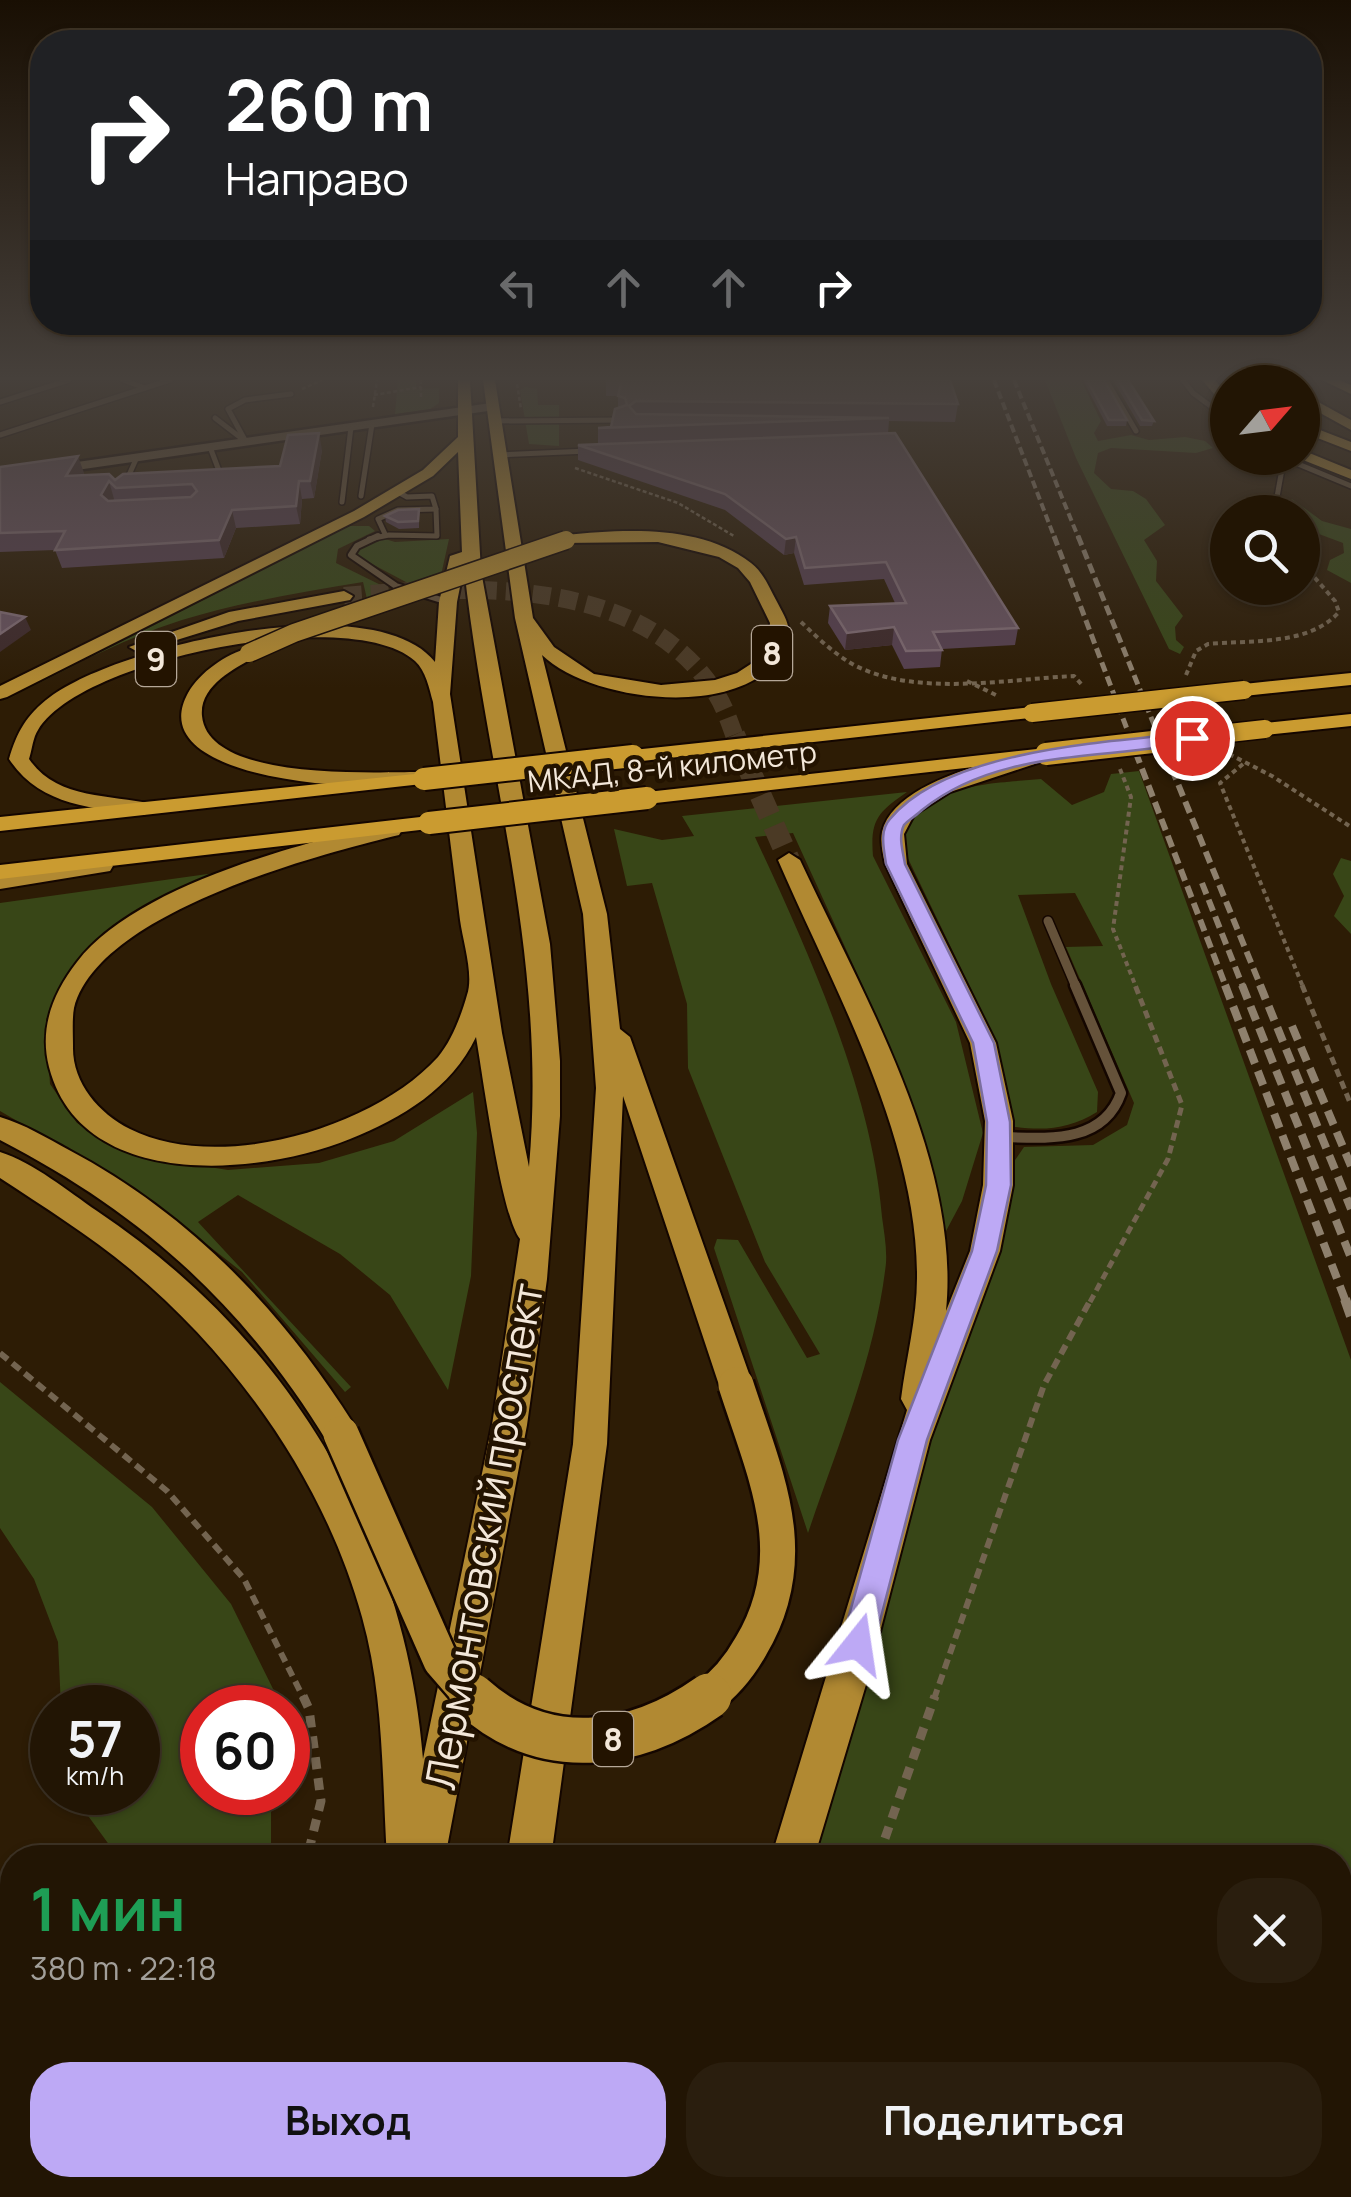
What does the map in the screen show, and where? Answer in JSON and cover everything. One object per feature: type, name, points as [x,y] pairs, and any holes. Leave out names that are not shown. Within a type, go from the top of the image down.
[{"type":"highway","name":"МКАД, 8-й километр","points":[[0,824],[1351,679]]},
{"type":"highway","name":"МКАД, 8-й километр","points":[[0,872],[1351,720]]},
{"type":"main road","points":[[0,694],[360,505],[398,492],[412,483]]},
{"type":"main road","name":"Лермонтовский проспект","points":[[426,1845],[509,1444],[546,1139],[548,1060],[534,915],[496,714],[469,537],[466,483]]},
{"type":"main road","name":"Лермонтовский проспект","points":[[503,483],[524,618],[595,914],[610,1088],[590,1444],[531,1845]]},
{"type":"main road","name":"8","points":[[424,778],[267,770],[218,756],[199,740],[192,721],[193,701],[223,667],[294,632],[566,540],[611,536],[657,538],[699,546],[732,558],[755,576],[779,620],[776,649],[745,675],[710,686],[670,691],[628,689],[590,680],[540,642],[524,618]]},
{"type":"main road","points":[[469,537],[457,558],[448,602],[443,702],[482,989],[513,1167],[534,1250]]},
{"type":"main road","points":[[0,712],[126,651],[184,630],[284,605],[344,596]]},
{"type":"main road","name":"9","points":[[144,809],[65,795],[34,780],[19,759],[21,735],[29,723],[71,690],[133,666],[210,645],[296,630],[345,630],[402,645],[432,668],[443,702]]},
{"type":"main road","points":[[796,1845],[848,1678],[912,1440],[985,1251],[998,1185],[999,1137],[984,1043],[896,864],[892,840],[896,822],[935,792],[1000,766],[1046,754]]},
{"type":"main road","points":[[429,824],[366,835],[220,879],[132,927],[84,970],[58,1016],[56,1040],[68,1086],[82,1108],[102,1124],[124,1138],[154,1148],[214,1156],[304,1146],[373,1119],[434,1077],[458,1049],[482,989]]},
{"type":"main road","points":[[0,882],[227,846]]},
{"type":"main road","points":[[790,860],[909,1144],[923,1203],[932,1277],[912,1440]]},
{"type":"main road","name":"8","points":[[0,1127],[89,1174],[176,1238],[276,1338],[318,1393],[341,1434],[440,1661],[461,1687],[486,1709],[516,1726],[548,1737],[583,1742],[618,1739],[669,1723],[714,1695],[738,1670],[757,1642],[770,1612],[780,1549],[776,1518],[736,1385],[606,1007]]},
{"type":"main road","points":[[0,1163],[159,1275],[242,1356],[310,1456],[335,1500],[373,1594],[394,1674],[408,1845]]},
{"type":"lane","points":[[122,491],[126,483]]},
{"type":"lane","points":[[342,502],[344,483]]},
{"type":"lane","points":[[363,483],[360,505],[378,520],[385,534]]},
{"type":"lane","points":[[398,492],[408,497],[432,496],[437,536],[400,538],[385,534],[358,544],[352,555],[362,566],[420,596],[448,602]]},
{"type":"lane","points":[[378,520],[398,510],[436,509]]},
{"type":"lane","points":[[999,1137],[1052,1137],[1086,1132],[1109,1118],[1120,1103],[1121,1093],[1048,921]]},
{"type":"path","points":[[620,483],[673,500],[715,521],[742,542]]},
{"type":"path","points":[[791,614],[833,652],[865,670],[914,681],[1074,676],[1091,696]]},
{"type":"path","points":[[883,1845],[1044,1385],[1168,1160],[1182,1104],[1113,930],[1131,798],[1114,753]]},
{"type":"path","points":[[1243,764],[1220,783],[1351,1105]]},
{"type":"path","points":[[0,1353],[167,1490],[244,1579],[309,1710],[320,1802],[310,1845]]},
{"type":"green space","points":[[1088,483],[1133,491],[1146,499],[1165,525],[1144,540],[1157,561],[1156,581],[1183,616],[1175,627],[1176,640],[1184,647],[1180,654],[1169,649]]},
{"type":"green space","points":[[1320,520],[1351,529],[1351,583],[1327,570],[1330,560],[1344,553],[1343,543],[1320,534]]},
{"type":"green space","points":[[349,526],[369,526],[375,531],[338,549],[336,563],[391,590],[367,599],[363,582],[227,608],[159,628],[81,662]]},
{"type":"green space","points":[[382,538],[395,542],[449,539],[436,598],[357,556],[356,551]]},
{"type":"green space","points":[[1139,771],[1351,1360],[1351,1845],[809,1845],[918,1447],[1009,1169],[1024,1147],[1093,1145],[1127,1125],[1134,1103],[1066,947],[1103,946],[1075,893],[1018,895],[1098,1092],[1097,1112],[1076,1122],[1044,1129],[1009,1126],[986,1020],[900,842],[910,822],[924,808],[959,790],[1041,779],[1072,805],[1104,792],[1111,774]]},
{"type":"green space","points":[[907,792],[878,818],[873,856],[956,1022],[983,1133],[962,1201],[937,1248],[923,1143],[887,1039],[793,833],[755,837],[816,974],[851,1071],[876,1169],[886,1246],[881,1297],[865,1366],[808,1533],[714,1248],[717,1239],[738,1240],[807,1358],[820,1354],[765,1262],[688,1068],[687,1004],[652,883],[627,886],[614,829],[662,840],[694,836],[682,816]]},
{"type":"green space","points":[[1341,858],[1351,861],[1351,934],[1334,916],[1344,896],[1333,874]]},
{"type":"green space","points":[[222,872],[85,959],[46,1019],[50,1084],[77,1123],[140,1156],[228,1170],[319,1163],[394,1141],[473,1092],[477,1133],[471,1276],[448,1390],[390,1295],[340,1254],[238,1195],[198,1222],[351,1387],[345,1392],[242,1272],[144,1195],[0,1111],[0,903]]},
{"type":"green space","points":[[0,1382],[152,1507],[231,1604],[271,1685],[180,1685],[180,1815],[271,1815],[271,1845],[109,1845],[87,1815],[160,1815],[160,1685],[60,1685],[58,1642],[34,1579],[0,1528]]},
{"type":"building","points":[[0,483],[108,483],[101,495],[108,501],[191,497],[197,491],[192,484],[116,488],[111,483],[299,483],[296,506],[232,510],[219,540],[55,550],[65,531],[0,533]]},
{"type":"building","points":[[691,483],[926,483],[1018,628],[933,632],[942,650],[906,651],[894,627],[847,633],[830,606],[906,603],[886,562],[805,568],[796,537],[786,539],[725,494]]},
{"type":"building","points":[[419,509],[418,521],[398,522],[385,516],[398,510]]},
{"type":"building","points":[[0,612],[25,617],[0,634]]},
{"type":"tunnel","points":[[344,596],[496,591],[548,596],[598,607],[644,627],[684,655],[717,695],[735,737]]},
{"type":"tunnel","points":[[734,735],[789,860]]},
{"type":"railway","points":[[1033,483],[1055,539]]},
{"type":"railway","points":[[1056,483],[1079,539]]},
{"type":"railway","points":[[1054,536],[1130,737]]},
{"type":"railway","points":[[1078,536],[1159,737]]},
{"type":"railway","points":[[1129,735],[1226,987]]},
{"type":"railway","points":[[1158,735],[1261,987]]},
{"type":"railway","points":[[1202,883],[1243,987]]},
{"type":"railway","points":[[1225,985],[1346,1302]]},
{"type":"railway","points":[[1242,985],[1351,1258]]},
{"type":"railway","points":[[1260,985],[1351,1209]]},
{"type":"railway","points":[[1292,1026],[1351,1166]]},
{"type":"railway","points":[[1345,1299],[1351,1316]]},
{"type":"route","points":[[858,1644],[912,1440],[985,1251],[998,1185],[998,1122],[984,1043],[896,864],[892,840],[896,822],[935,792],[1000,766],[1046,754],[1192,738]]}]
